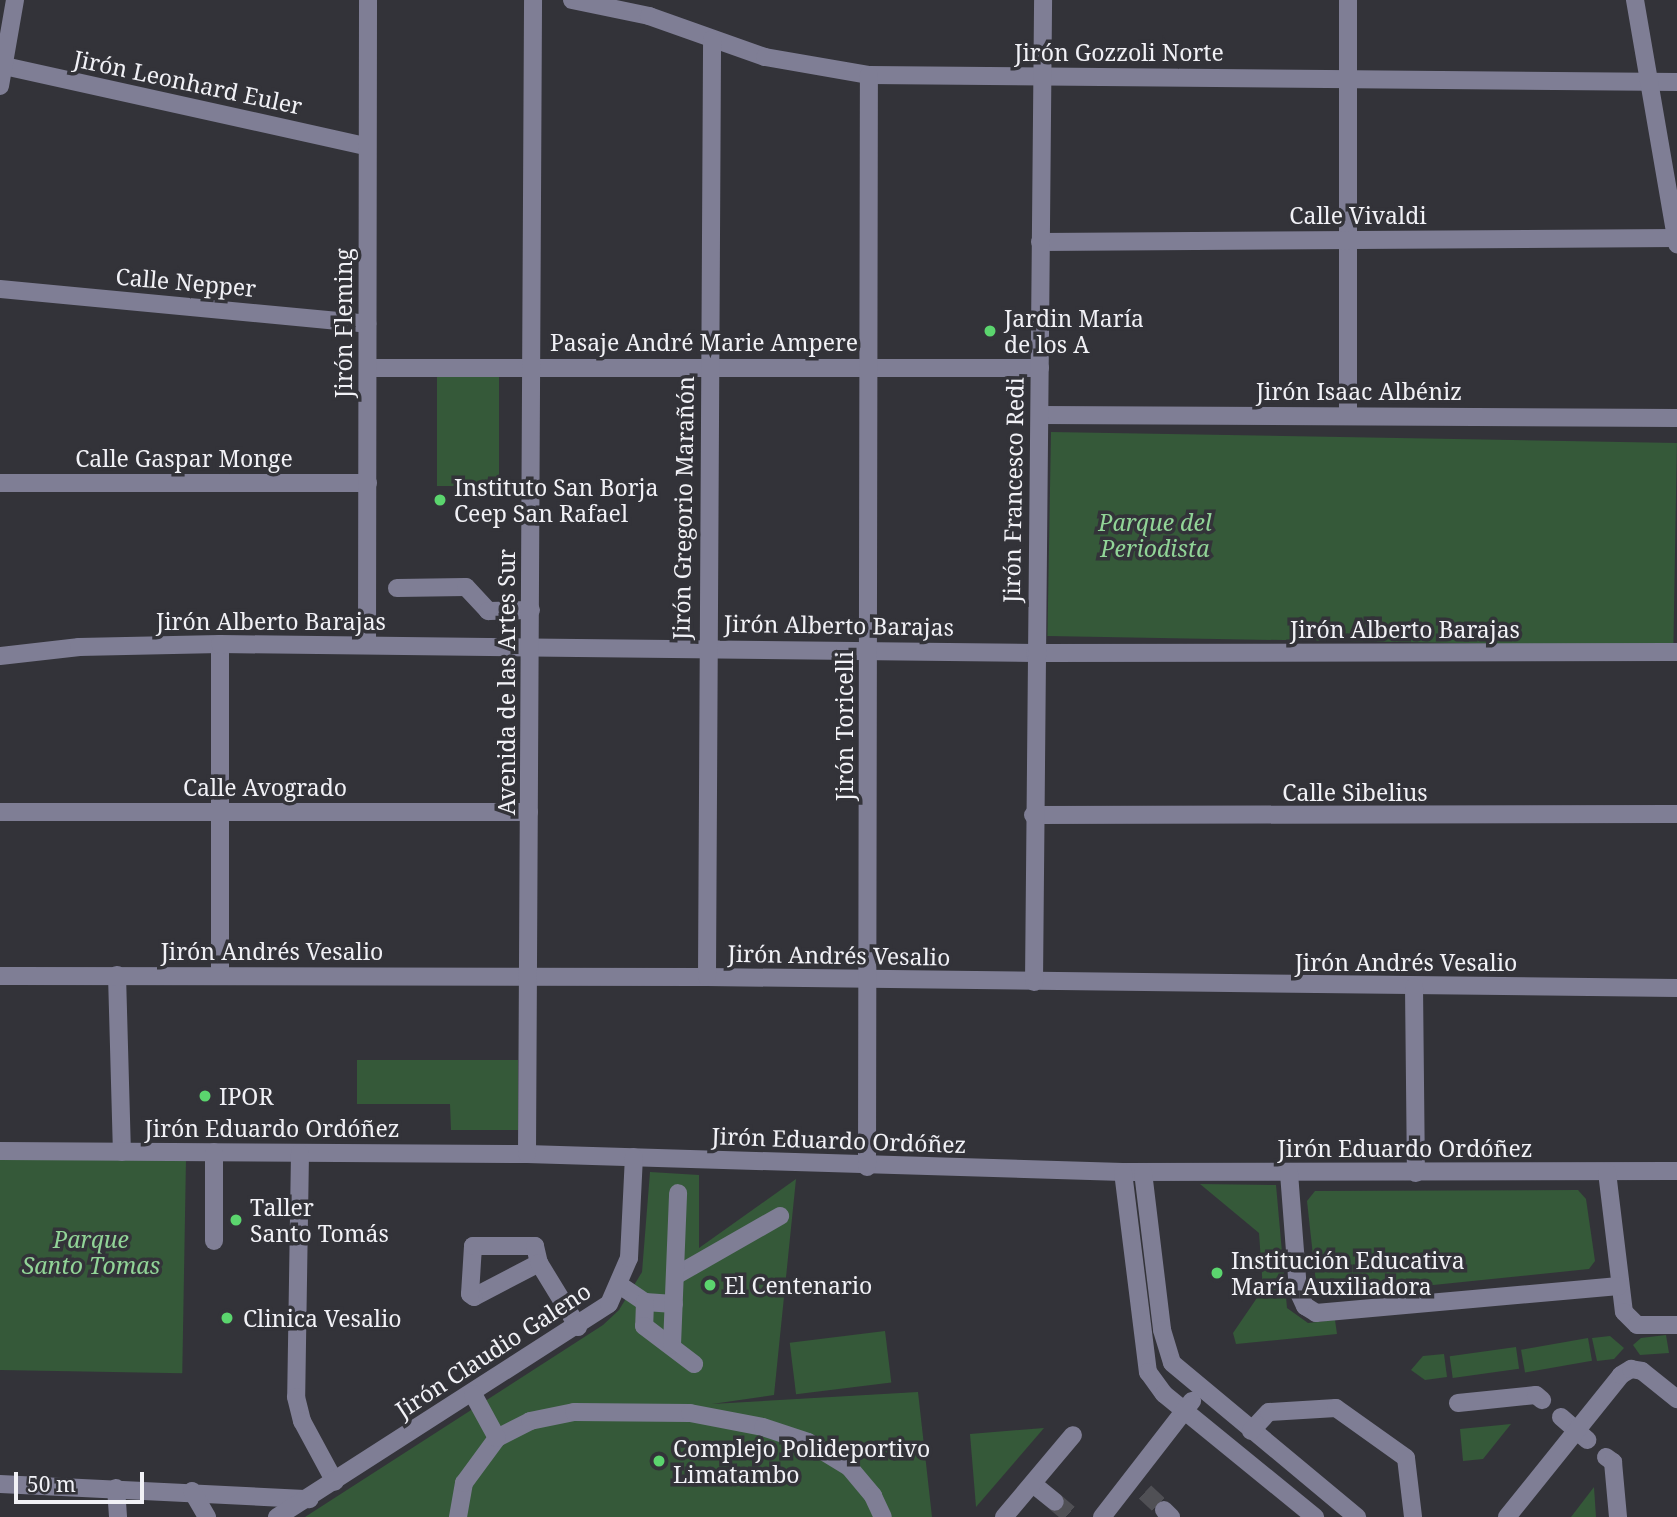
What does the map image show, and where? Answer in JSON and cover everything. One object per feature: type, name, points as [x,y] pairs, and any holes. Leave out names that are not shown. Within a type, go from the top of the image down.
[{"type":"street","points":[[0,86],[1,66],[15,0]]},
{"type":"street","name":"Jirón Fleming","points":[[367,645],[368,0]]},
{"type":"street","name":"Avenida de las Artes Sur","points":[[527,1154],[533,0]]},
{"type":"street","name":"Jirón Gozzoli Norte","points":[[572,0],[649,16],[712,39],[822,70],[869,75],[1043,78],[1348,76],[1677,82]]},
{"type":"street","name":"Jirón Francesco Redi","points":[[1034,982],[1033,815],[1043,0]]},
{"type":"street","points":[[1348,0],[1348,415]]},
{"type":"street","points":[[1635,0],[1676,241]]},
{"type":"street","name":"Jirón Gregorio Marañón","points":[[707,977],[706,647],[712,39]]},
{"type":"street","name":"Jirón Leonhard Euler","points":[[1,66],[366,146]]},
{"type":"street","name":"Jirón Toricelli","points":[[867,1167],[870,980],[869,75]]},
{"type":"street","name":"Calle Vivaldi","points":[[1040,242],[1350,239],[1676,241]]},
{"type":"street","name":"Calle Nepper","points":[[0,289],[367,324]]},
{"type":"street","name":"Pasaje André Marie Ampere","points":[[368,368],[1040,368]]},
{"type":"street","name":"Jirón Isaac Albéniz","points":[[1040,415],[1677,418]]},
{"type":"street","name":"Calle Gaspar Monge","points":[[0,483],[368,483]]},
{"type":"street","points":[[397,588],[466,587],[488,611],[531,610]]},
{"type":"street","points":[[220,644],[220,975]]},
{"type":"street","name":"Jirón Alberto Barajas","points":[[0,656],[79,647],[220,644],[706,647],[1035,653],[1677,652]]},
{"type":"street","name":"Calle Avogrado","points":[[0,812],[529,813]]},
{"type":"street","name":"Calle Sibelius","points":[[1033,815],[1677,814]]},
{"type":"street","points":[[117,975],[122,1152]]},
{"type":"street","name":"Jirón Andrés Vesalio","points":[[0,976],[707,977],[1677,988]]},
{"type":"street","points":[[1414,987],[1416,1172]]},
{"type":"street","name":"Jirón Eduardo Ordóñez","points":[[0,1151],[527,1154],[867,1167],[1123,1172],[1677,1171]]},
{"type":"street","points":[[214,1152],[214,1241]]},
{"type":"street","points":[[300,1153],[296,1397],[302,1421],[335,1482]]},
{"type":"street","name":"Jirón Claudio Galeno","points":[[277,1517],[310,1499],[579,1327],[609,1304],[621,1286],[629,1258],[634,1157]]},
{"type":"street","points":[[1123,1172],[1148,1372],[1164,1394],[1307,1514],[1322,1489]]},
{"type":"street","points":[[1143,1172],[1166,1350],[1180,1374],[1357,1517]]},
{"type":"street","points":[[1289,1172],[1298,1291],[1307,1308],[1322,1314],[1619,1286]]},
{"type":"street","points":[[1607,1172],[1619,1286],[1628,1320],[1649,1328],[1677,1325]]},
{"type":"street","points":[[672,1345],[678,1193]]},
{"type":"street","points":[[675,1276],[780,1216]]},
{"type":"street","points":[[539,1263],[579,1327]]},
{"type":"street","points":[[621,1286],[645,1302],[674,1304]]},
{"type":"street","points":[[645,1302],[644,1325],[694,1364]]},
{"type":"street","points":[[1507,1517],[1582,1435],[1621,1375],[1631,1369],[1642,1371],[1677,1399]]},
{"type":"street","points":[[1101,1517],[1200,1390]]},
{"type":"street","points":[[472,1394],[498,1438]]},
{"type":"street","points":[[1458,1403],[1536,1395],[1542,1400]]},
{"type":"street","points":[[1251,1431],[1269,1412],[1336,1408],[1406,1458],[1413,1517]]},
{"type":"street","points":[[458,1517],[464,1483],[498,1438],[530,1421],[574,1412],[690,1413],[763,1427],[807,1442],[849,1467],[873,1496],[883,1517]]},
{"type":"street","points":[[1561,1417],[1582,1435]]},
{"type":"street","points":[[1004,1517],[1073,1436]]},
{"type":"street","points":[[1606,1457],[1613,1462],[1618,1517]]},
{"type":"street","points":[[1131,1480],[1145,1492]]},
{"type":"street","points":[[0,1484],[192,1491],[310,1499]]},
{"type":"street","points":[[1033,1484],[1055,1502]]},
{"type":"street","points":[[116,1488],[118,1517]]},
{"type":"street","points":[[192,1491],[207,1517]]},
{"type":"green space","points":[[437,377],[499,377],[499,486],[437,486]]},
{"type":"green space","name":"Parque del Periodista","points":[[1051,432],[1677,443],[1673,647],[1047,636]]},
{"type":"green space","points":[[357,1060],[518,1060],[518,1130],[451,1130],[450,1104],[357,1104]]},
{"type":"green space","name":"Parque Santo Tomas","points":[[0,1157],[186,1160],[182,1373],[0,1370]]},
{"type":"green space","name":"Complejo Polideportivo Limatambo","points":[[650,1172],[699,1175],[699,1248],[796,1179],[774,1395],[712,1404],[918,1392],[932,1517],[305,1517],[603,1325],[619,1310],[642,1272]]},
{"type":"green space","points":[[1200,1184],[1276,1185],[1287,1308],[1308,1323],[1335,1320],[1337,1334],[1236,1344],[1233,1333],[1263,1289],[1259,1233]]},
{"type":"green space","points":[[1578,1190],[1586,1199],[1595,1261],[1589,1269],[1326,1296],[1317,1292],[1307,1201],[1315,1191]]},
{"type":"green space","points":[[885,1331],[891,1383],[796,1394],[790,1343]]},
{"type":"green space","points":[[1666,1335],[1669,1353],[1640,1355],[1633,1345],[1641,1338]]},
{"type":"green space","points":[[1610,1336],[1624,1348],[1614,1359],[1597,1361],[1592,1338]]},
{"type":"green space","points":[[1588,1338],[1592,1361],[1525,1372],[1521,1350]]},
{"type":"green space","points":[[1516,1347],[1519,1369],[1453,1378],[1450,1356]]},
{"type":"green space","points":[[1444,1354],[1447,1377],[1425,1380],[1411,1370],[1423,1356]]},
{"type":"green space","points":[[1511,1424],[1483,1459],[1463,1461],[1460,1429]]},
{"type":"green space","points":[[1044,1428],[976,1507],[970,1434]]},
{"type":"green space","points":[[1594,1487],[1596,1517],[1571,1517]]},
{"type":"tunnel","points":[[1145,1492],[1164,1510]]},
{"type":"tunnel","points":[[1055,1502],[1073,1517]]},
{"type":"place","name":"Jardin María de los A","points":[[990,331]]},
{"type":"place","name":"Instituto San Borja Ceep San Rafael","points":[[440,500]]},
{"type":"place","name":"IPOR","points":[[205,1096]]},
{"type":"place","name":"Taller Santo Tomás","points":[[236,1220]]},
{"type":"place","name":"Institución Educativa María Auxiliadora","points":[[1217,1273]]},
{"type":"place","name":"El Centenario","points":[[710,1285]]},
{"type":"place","name":"Clinica Vesalio","points":[[227,1318]]},
{"type":"place","name":"Complejo Polideportivo Limatambo","points":[[659,1461]]}]
